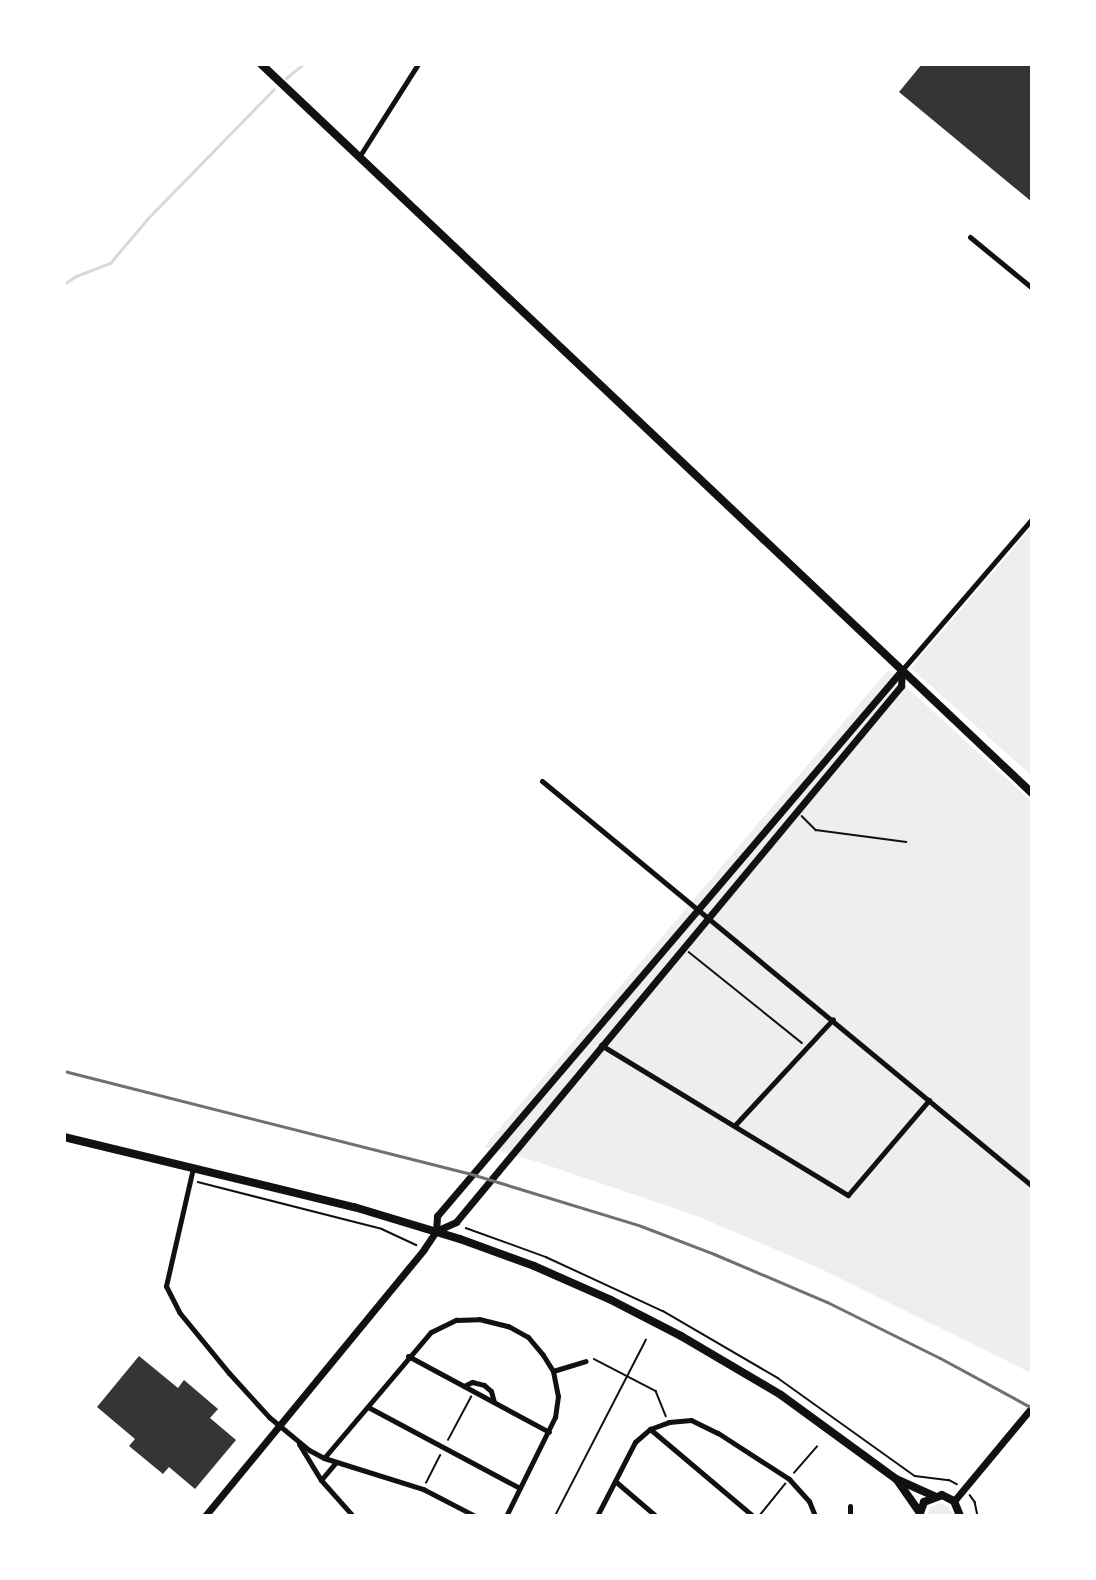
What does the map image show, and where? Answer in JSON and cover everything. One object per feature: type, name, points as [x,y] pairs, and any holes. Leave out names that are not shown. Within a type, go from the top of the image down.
[{"type":"main road","points":[[261,64],[1032,793]]},
{"type":"main road","points":[[64,1137],[354,1208],[435,1231],[544,1270],[611,1300],[681,1336],[781,1395],[896,1479],[934,1496]]},
{"type":"main road","points":[[896,1479],[919,1513]]},
{"type":"main road","points":[[919,1513],[924,1502],[934,1496],[942,1495],[954,1501],[960,1515]]},
{"type":"street","points":[[359,157],[418,64]]},
{"type":"street","points":[[970,237],[1032,288]]},
{"type":"street","points":[[205,1515],[424,1249],[435,1231],[437,1216],[1032,519]]},
{"type":"street","points":[[435,1231],[456,1222],[901,686],[902,670]]},
{"type":"street","points":[[542,781],[833,1019],[1032,1186]]},
{"type":"street","points":[[735,1125],[833,1019]]},
{"type":"street","points":[[601,1045],[848,1195],[929,1100]]},
{"type":"street","points":[[193,1168],[166,1277],[168,1293],[179,1312],[244,1392],[298,1443],[324,1458],[423,1489],[475,1515]]},
{"type":"street","points":[[324,1458],[408,1356],[431,1332],[456,1320],[479,1318],[508,1326],[528,1337],[553,1371],[558,1396],[555,1418],[507,1515]]},
{"type":"street","points":[[408,1356],[549,1432]]},
{"type":"street","points":[[553,1371],[586,1361]]},
{"type":"street","points":[[464,1386],[472,1382],[484,1386],[491,1391],[494,1402]]},
{"type":"street","points":[[368,1407],[520,1488]]},
{"type":"street","points":[[954,1501],[1032,1407]]},
{"type":"street","points":[[597,1515],[635,1442],[650,1429],[669,1422],[691,1420],[718,1433],[789,1479],[809,1501],[815,1515]]},
{"type":"street","points":[[650,1429],[753,1515]]},
{"type":"street","points":[[298,1443],[321,1480],[353,1515]]},
{"type":"street","points":[[321,1480],[336,1462]]},
{"type":"street","points":[[615,1481],[656,1515]]},
{"type":"street","points":[[850,1506],[850,1515]]},
{"type":"path","points":[[796,810],[816,830],[906,842]]},
{"type":"path","points":[[683,947],[807,1048]]},
{"type":"path","points":[[190,1179],[382,1228],[424,1249]]},
{"type":"path","points":[[555,1515],[646,1340]]},
{"type":"path","points":[[586,1361],[595,1358],[656,1390],[669,1422]]},
{"type":"path","points":[[423,1489],[474,1391]]},
{"type":"path","points":[[968,1494],[975,1502],[978,1515]]},
{"type":"shaded area","points":[[1031,528],[1031,775],[911,668]]},
{"type":"shaded area","points":[[888,670],[1031,801],[1031,1373],[821,1269],[697,1216],[538,1162],[484,1147]]},
{"type":"shaded area","points":[[939,1503],[948,1507],[953,1515],[927,1515],[930,1508]]},
{"type":"building","points":[[922,64],[1032,64],[1032,202],[899,92]]},
{"type":"building","points":[[139,1356],[178,1388],[184,1380],[218,1409],[210,1418],[236,1440],[195,1489],[169,1467],[163,1474],[129,1446],[135,1439],[97,1407]]},
{"type":"waterway","points":[[286,78],[303,64]]},
{"type":"waterway","points":[[64,284],[76,276],[110,263],[148,218],[274,89]]},
{"type":"railway","points":[[64,1071],[468,1173],[641,1226],[827,1302],[940,1358],[1032,1408]]}]
